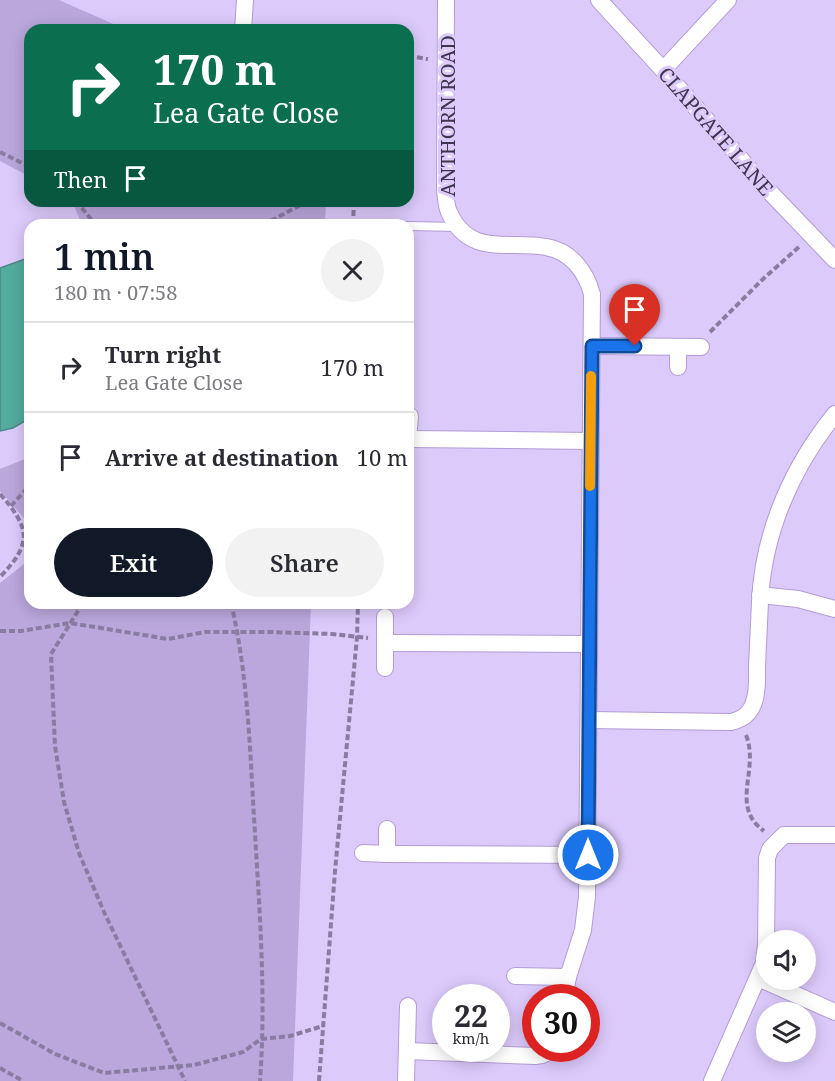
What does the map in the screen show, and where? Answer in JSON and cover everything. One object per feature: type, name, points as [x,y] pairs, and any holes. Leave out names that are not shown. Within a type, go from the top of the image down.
[{"type":"street","points":[[243,24],[245,0]]},
{"type":"street","name":"ANTHORN ROAD","points":[[446,0],[445,190],[448,211],[458,227]]},
{"type":"street","name":"CLAPGATE LANE","points":[[598,0],[767,189],[835,260]]},
{"type":"street","points":[[663,70],[728,0]]},
{"type":"street","points":[[458,227],[473,239],[490,246],[547,247],[563,254],[577,264],[588,278],[592,294],[587,897],[583,930],[567,984]]},
{"type":"street","points":[[592,346],[699,347]]},
{"type":"street","points":[[678,346],[678,367]]},
{"type":"street","points":[[589,720],[731,722],[740,720],[748,714],[756,696],[760,595],[765,559],[773,529],[803,459],[835,414]]},
{"type":"street","points":[[414,439],[590,441]]},
{"type":"street","points":[[760,595],[798,599],[835,609]]},
{"type":"street","points":[[385,617],[385,668]]},
{"type":"street","points":[[386,643],[589,644]]},
{"type":"street","points":[[387,829],[387,854]]},
{"type":"street","points":[[766,930],[767,858],[770,849],[784,835],[835,835]]},
{"type":"street","points":[[363,853],[588,855]]},
{"type":"street","points":[[515,976],[568,977]]},
{"type":"street","points":[[712,1081],[756,982]]},
{"type":"street","points":[[785,990],[835,1012]]},
{"type":"street","points":[[406,1081],[408,1006]]},
{"type":"street","points":[[407,1051],[522,1055]]},
{"type":"lane","points":[[414,226],[458,227]]},
{"type":"path","points":[[0,152],[24,164]]},
{"type":"path","points":[[81,207],[92,219]]},
{"type":"path","points":[[274,219],[297,207]]},
{"type":"path","points":[[699,347],[763,279],[812,236]]},
{"type":"path","points":[[11,506],[24,492]]},
{"type":"path","points":[[0,494],[24,526],[24,539],[20,553],[0,577]]},
{"type":"path","points":[[79,609],[51,654],[55,746],[64,802],[80,853],[100,902],[185,1081]]},
{"type":"path","points":[[232,609],[238,632],[253,769],[261,923],[260,1081]]},
{"type":"path","points":[[319,1081],[358,609]]},
{"type":"path","points":[[0,631],[21,631],[70,623],[168,639],[205,632],[332,634],[357,637]]},
{"type":"path","points":[[740,720],[748,741],[750,761],[746,801],[748,816],[754,825],[776,841]]},
{"type":"path","points":[[0,1023],[55,1054],[104,1073],[194,1065],[243,1052],[261,1039],[290,1036],[323,1026]]},
{"type":"path","points":[[0,1068],[23,1081]]},
{"type":"shaded area","points":[[0,0],[59,0],[113,24],[24,24],[24,174],[0,161]]},
{"type":"shaded area","points":[[74,207],[326,207],[325,219],[80,219]]},
{"type":"shaded area","points":[[24,259],[24,422],[13,428],[0,431],[0,268]]},
{"type":"shaded area","points":[[24,459],[24,518],[0,491],[0,469]]},
{"type":"shaded area","points":[[24,564],[24,609],[311,609],[293,1081],[0,1081],[0,583]]},
{"type":"slow traffic","points":[[590,486],[591,376]]},
{"type":"route","points":[[588,855],[592,346],[635,346]]}]
